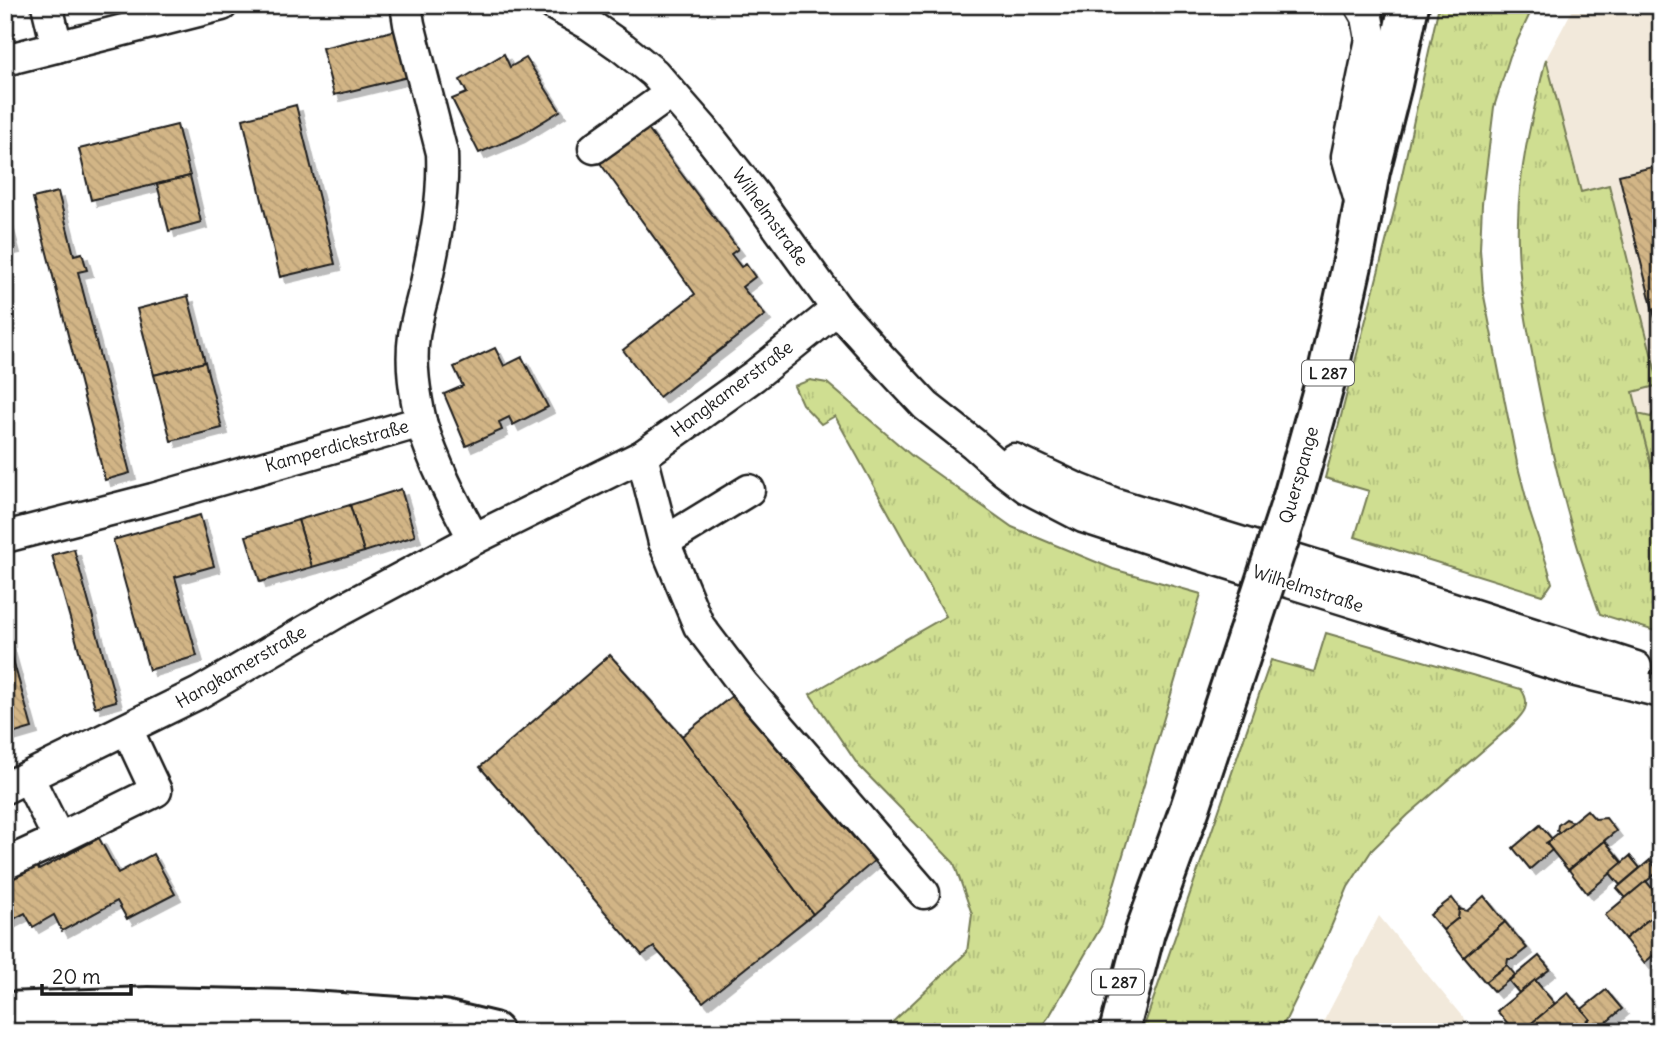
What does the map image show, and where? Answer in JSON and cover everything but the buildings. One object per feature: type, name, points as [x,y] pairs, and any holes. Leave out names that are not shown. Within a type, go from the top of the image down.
[{"type":"main road","name":"Querspange","points":[[1119,1032],[1145,932],[1194,795],[1293,497],[1329,368],[1370,171],[1409,5]]},
{"type":"main road","name":"Querspange","points":[[1091,1032],[1145,932]]},
{"type":"main road","points":[[5,1012],[148,1007],[296,1010],[443,1020],[493,1032]]},
{"type":"street","points":[[47,5],[65,45]]},
{"type":"street","points":[[65,5],[65,45]]},
{"type":"street","points":[[5,61],[222,5]]},
{"type":"street","name":"Kamperdickstraße","points":[[5,537],[153,499],[421,422],[414,380],[414,336],[439,218],[443,175],[442,153],[406,5]]},
{"type":"street","name":"Wilhelmstraße","points":[[554,5],[590,25],[654,73],[754,194],[837,309],[926,406],[1027,488],[1083,517],[1402,619],[1572,670],[1661,692]]},
{"type":"street","points":[[1360,5],[1367,17],[1371,39],[1347,156],[1363,211]]},
{"type":"street","points":[[594,148],[671,93]]},
{"type":"street","name":"Hangkamerstraße","points":[[17,782],[199,693],[341,610],[474,539],[642,456],[754,376],[837,309]]},
{"type":"street","points":[[421,422],[432,457],[450,497],[474,539]]},
{"type":"street","name":"Wilhelmstraße","points":[[974,444],[1113,503],[1661,677]]},
{"type":"street","points":[[642,456],[664,542],[699,626],[743,684],[924,893]]},
{"type":"street","points":[[664,542],[749,490]]},
{"type":"street","points":[[5,864],[156,790],[127,729]]},
{"type":"street","points":[[17,782],[59,839]]},
{"type":"shaded area","points":[[1575,5],[1661,5],[1661,504],[1633,391],[1659,384],[1609,185],[1581,193],[1546,59]]},
{"type":"shaded area","points":[[1379,916],[1393,933],[1475,1032],[1318,1032]]},
{"type":"shaded area","points":[[233,1018],[352,1032],[15,1032]]},
{"type":"green space","points":[[1439,5],[1534,5],[1510,56],[1494,107],[1482,204],[1480,249],[1483,291],[1517,463],[1552,583],[1542,595],[1355,537],[1369,491],[1325,478],[1395,207]]},
{"type":"green space","points":[[1546,59],[1581,192],[1609,185],[1659,385],[1633,392],[1661,504],[1661,633],[1600,614],[1572,527],[1543,409],[1523,300],[1518,221],[1524,160]]},
{"type":"green space","points":[[810,380],[827,383],[912,456],[1012,527],[1113,569],[1201,594],[1102,925],[1050,1015],[1037,1032],[882,1032],[967,952],[972,914],[954,863],[858,765],[810,694],[946,616],[835,416],[821,424],[802,404],[794,386]]},
{"type":"green space","points":[[1661,405],[1661,504],[1638,414],[1651,417]]},
{"type":"green space","points":[[1326,633],[1521,689],[1526,705],[1510,727],[1408,815],[1372,850],[1348,887],[1280,1032],[1142,1032],[1271,660],[1314,672]]}]
